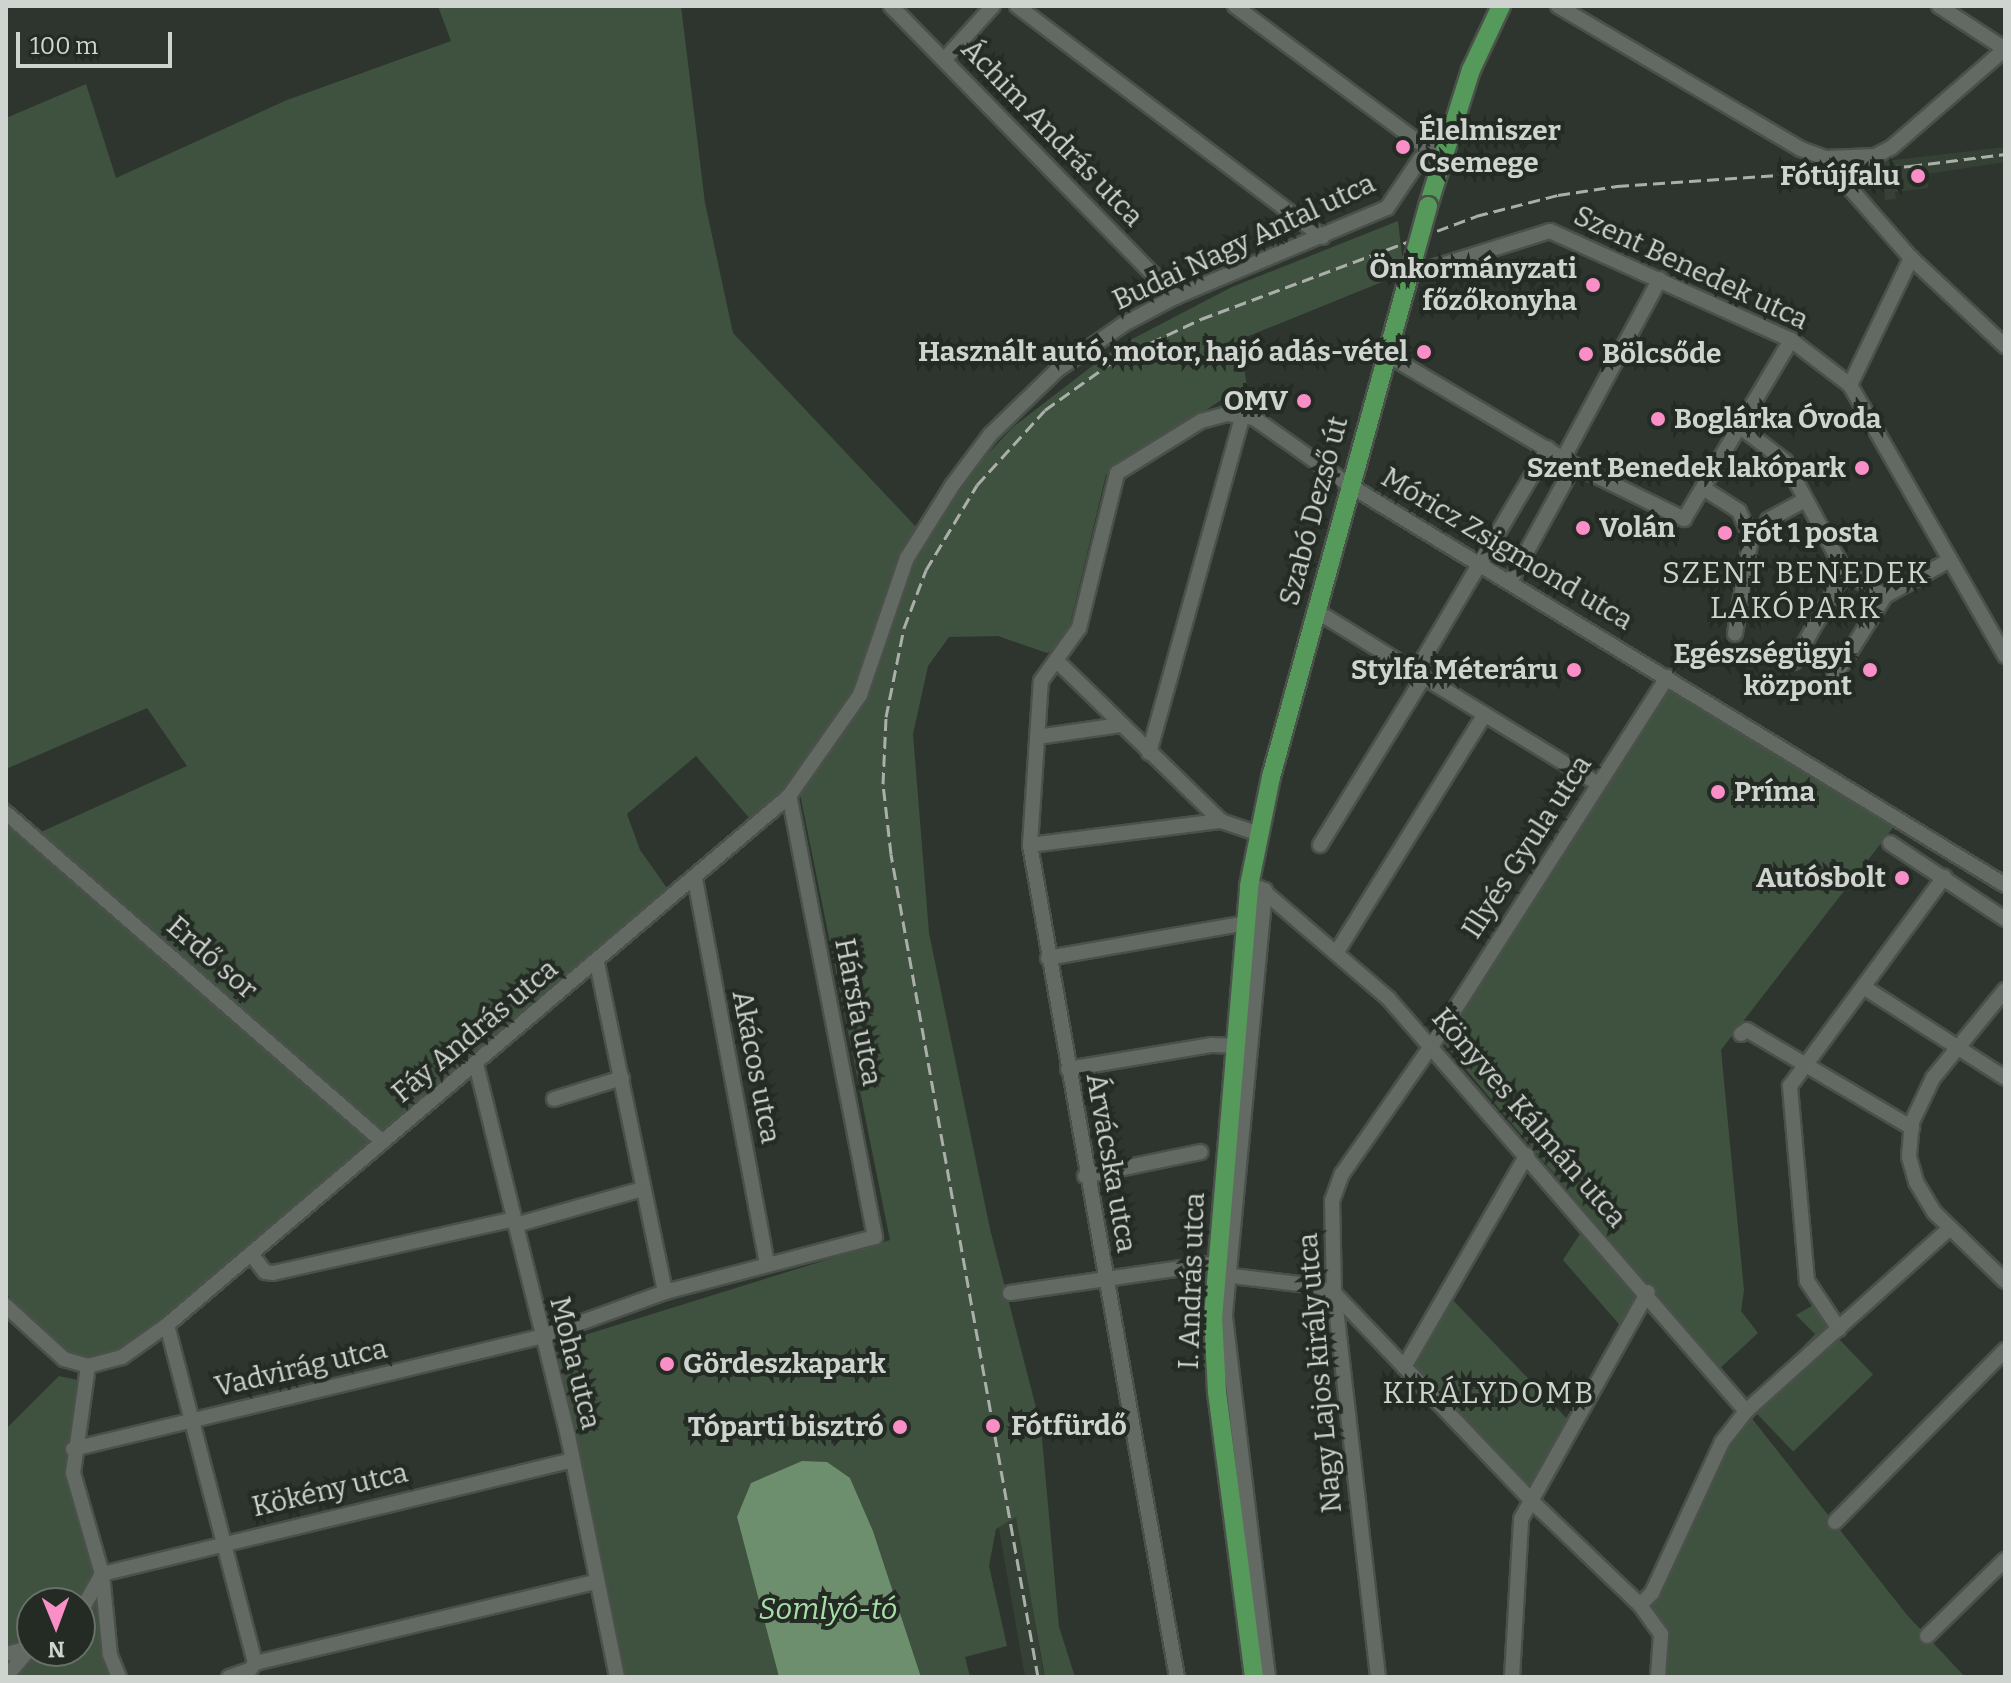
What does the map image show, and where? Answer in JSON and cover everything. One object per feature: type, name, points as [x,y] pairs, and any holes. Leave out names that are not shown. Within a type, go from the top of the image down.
[{"type":"main road","name":"Szabó Dezső út","points":[[1257,888],[1259,834],[1349,485],[1442,153],[1471,70],[1501,6]]},
{"type":"main road","name":"I. András utca","points":[[1254,1677],[1217,1392],[1216,1263],[1246,923],[1257,888]]},
{"type":"street","name":"Áchim András utca","points":[[891,6],[1175,297]]},
{"type":"street","points":[[944,60],[993,6]]},
{"type":"street","points":[[1017,6],[1322,237]]},
{"type":"street","points":[[1235,6],[1417,141],[1442,153]]},
{"type":"street","points":[[1558,6],[1801,149],[1826,158],[1875,156],[1891,148],[2005,49],[1939,6]]},
{"type":"street","name":"Budai Nagy Antal utca","points":[[860,695],[907,558],[990,435],[1057,370],[1124,324],[1175,297],[1387,208],[1420,159],[1442,153]]},
{"type":"street","points":[[1847,185],[1911,258],[2005,346]]},
{"type":"street","name":"Szent Benedek utca","points":[[1432,268],[1550,231],[1791,340],[1850,385],[2005,656]]},
{"type":"street","points":[[1850,385],[1911,258]]},
{"type":"street","points":[[1510,582],[1660,279]]},
{"type":"street","points":[[1386,354],[1569,461],[1684,519],[1791,340]]},
{"type":"street","points":[[1149,753],[1243,414]]},
{"type":"street","name":"Móricz Zsigmond utca","points":[[1243,414],[1349,485],[1481,562],[2005,885]]},
{"type":"street","name":"Árvácska utca","points":[[1177,1677],[1085,1176],[1030,845],[1041,681],[1079,628],[1117,473],[1201,421],[1243,414]]},
{"type":"street","points":[[1739,426],[1785,461],[1845,572],[1885,596]]},
{"type":"street","points":[[1320,845],[1548,448]]},
{"type":"street","points":[[1703,488],[1739,511],[1751,538],[1735,634]]},
{"type":"street","points":[[1768,520],[1805,500]]},
{"type":"street","points":[[1826,690],[1885,596],[1950,560]]},
{"type":"street","points":[[1794,662],[1845,572]]},
{"type":"street","points":[[1316,611],[1598,784]]},
{"type":"street","points":[[1056,660],[1221,821],[1259,834]]},
{"type":"street","name":"Illyés Gyula utca","points":[[1432,1045],[1667,677]]},
{"type":"street","name":"Fáy András utca","points":[[88,1366],[122,1357],[167,1325],[695,879],[789,796],[860,695]]},
{"type":"street","points":[[1338,950],[1484,715]]},
{"type":"street","points":[[1037,737],[1120,725]]},
{"type":"street","name":"Hársfa utca","points":[[789,796],[875,1237]]},
{"type":"street","name":"Erdő sor","points":[[6,813],[383,1142]]},
{"type":"street","points":[[1030,845],[1221,821]]},
{"type":"street","points":[[1890,843],[2005,919]]},
{"type":"street","points":[[1839,1329],[1807,1281],[1790,1086],[1944,877]]},
{"type":"street","name":"Akácos utca","points":[[695,879],[767,1264]]},
{"type":"street","name":"Könyves Kálmán utca","points":[[1257,888],[1338,950],[1432,1045],[1648,1292],[1746,1411]]},
{"type":"street","name":"I. András utca","points":[[1257,888],[1232,1276],[1225,1317],[1268,1677]]},
{"type":"street","points":[[1048,958],[1246,923]]},
{"type":"street","points":[[597,963],[665,1292]]},
{"type":"street","points":[[1865,988],[2005,1078]]},
{"type":"street","points":[[2005,990],[1933,1078],[1912,1128],[1909,1157],[1916,1182],[1950,1228],[2005,1281]]},
{"type":"street","points":[[1741,1034],[1747,1030],[1912,1128]]},
{"type":"street","points":[[1068,1069],[1212,1045],[1235,1046]]},
{"type":"street","name":"Nagy Lajos király utca","points":[[1378,1677],[1334,1293],[1332,1201],[1342,1174],[1432,1045]]},
{"type":"street","name":"Moha utca","points":[[476,1064],[570,1461],[617,1677]]},
{"type":"street","points":[[554,1099],[622,1078]]},
{"type":"street","points":[[1085,1176],[1201,1152]]},
{"type":"street","points":[[1404,1367],[1527,1155]]},
{"type":"street","points":[[252,1255],[265,1272],[273,1273],[514,1222],[642,1189]]},
{"type":"street","points":[[1640,1605],[1652,1593],[1700,1482],[1746,1411],[1950,1228]]},
{"type":"street","name":"Vadvirág utca","points":[[73,1449],[541,1337],[665,1292],[875,1237]]},
{"type":"street","points":[[1010,1293],[1216,1263]]},
{"type":"street","points":[[1232,1276],[1316,1286],[1334,1293],[1530,1498],[1640,1605],[1654,1623],[1662,1648],[1658,1677]]},
{"type":"street","points":[[1512,1677],[1521,1519],[1648,1292]]},
{"type":"street","points":[[6,1306],[64,1359],[88,1366],[73,1449],[73,1473],[102,1574],[110,1655],[119,1677]]},
{"type":"street","points":[[167,1325],[227,1541],[249,1670]]},
{"type":"street","points":[[1835,1522],[2005,1350]]},
{"type":"street","name":"Kökény utca","points":[[102,1574],[227,1541],[570,1461]]},
{"type":"street","points":[[1927,1636],[2005,1560]]},
{"type":"street","points":[[95,1587],[102,1574]]},
{"type":"street","points":[[229,1677],[595,1582]]},
{"type":"shaded area","points":[[438,6],[681,6],[705,203],[733,333],[918,529],[1013,427],[1117,347],[1232,287],[1398,221],[1404,273],[1239,340],[1248,392],[1232,393],[1106,475],[1065,645],[1047,653],[998,636],[949,637],[928,666],[913,734],[929,933],[990,1229],[1041,1427],[1059,1627],[1075,1677],[1045,1677],[1016,1517],[996,1529],[989,1566],[1007,1646],[965,1657],[970,1677],[921,1677],[873,1531],[850,1478],[737,1517],[779,1677],[625,1677],[579,1481],[556,1344],[890,1240],[800,794],[784,792],[751,820],[696,756],[627,814],[640,850],[667,888],[123,1353],[91,1360],[73,1355],[6,1294],[6,800],[41,832],[187,766],[147,708],[6,769],[6,118],[86,84],[116,178],[287,100],[451,41]]},
{"type":"shaded area","points":[[2005,147],[2005,162],[1927,174],[1928,188],[1895,192],[1896,199],[1885,200],[1883,178],[1861,179],[1861,164]]},
{"type":"shaded area","points":[[1668,686],[1899,820],[1721,1050],[1744,1290],[1741,1311],[1758,1333],[1719,1369],[1441,1040]]},
{"type":"shaded area","points":[[1587,1223],[1648,1292],[1625,1331],[1563,1260]]},
{"type":"shaded area","points":[[1447,1294],[1572,1424],[1529,1498],[1404,1367]]},
{"type":"shaded area","points":[[1817,1303],[1839,1329],[1804,1363],[1796,1354],[1815,1334],[1796,1315]]},
{"type":"shaded area","points":[[1837,1337],[1873,1374],[1793,1452],[1757,1414]]},
{"type":"shaded area","points":[[59,1376],[78,1380],[68,1476],[105,1592],[116,1667],[123,1677],[6,1677],[6,1429]]},
{"type":"shaded area","points":[[1746,1411],[1907,1615],[1965,1677],[1658,1677],[1662,1648],[1640,1605]]},
{"type":"shaded area","points":[[1016,1516],[1044,1677],[1025,1677],[997,1519]]},
{"type":"water","name":"Somlyó-tó","points":[[802,1461],[827,1462],[850,1478],[873,1531],[921,1677],[779,1677],[737,1517],[751,1483]]},
{"type":"railway","points":[[1038,1677],[891,854],[883,784],[886,717],[904,628],[926,570],[977,485],[1045,410],[1118,358],[1201,319],[1476,216],[1558,195],[1617,186],[1910,166],[2005,154]]},
{"type":"place","name":"Élelmiszer Csemege","points":[[1403,147]]},
{"type":"place","name":"Fótújfalu","points":[[1918,176]]},
{"type":"place","name":"Önkormányzati főzőkonyha","points":[[1593,285]]},
{"type":"place","name":"Használt autó, motor, hajó adás-vétel","points":[[1424,352]]},
{"type":"place","name":"Bölcsőde","points":[[1586,354]]},
{"type":"place","name":"OMV","points":[[1304,401]]},
{"type":"place","name":"Boglárka Óvoda","points":[[1658,419]]},
{"type":"place","name":"Szent Benedek lakópark","points":[[1862,468]]},
{"type":"place","name":"Volán","points":[[1583,528]]},
{"type":"place","name":"Fót 1 posta","points":[[1725,533]]},
{"type":"place","name":"Stylfa Méteráru","points":[[1574,670]]},
{"type":"place","name":"Egészségügyi központ","points":[[1870,670]]},
{"type":"place","name":"Príma","points":[[1718,792]]},
{"type":"place","name":"Autósbolt","points":[[1902,878]]},
{"type":"place","name":"Gördeszkapark","points":[[667,1364]]},
{"type":"place","name":"Fótfürdő","points":[[993,1426]]},
{"type":"place","name":"Tóparti bisztró","points":[[900,1427]]},
{"type":"district","name":"SZENT BENEDEK LAKÓPARK","points":[[1796,590]]},
{"type":"district","name":"KIRÁLYDOMB","points":[[1489,1393]]}]
